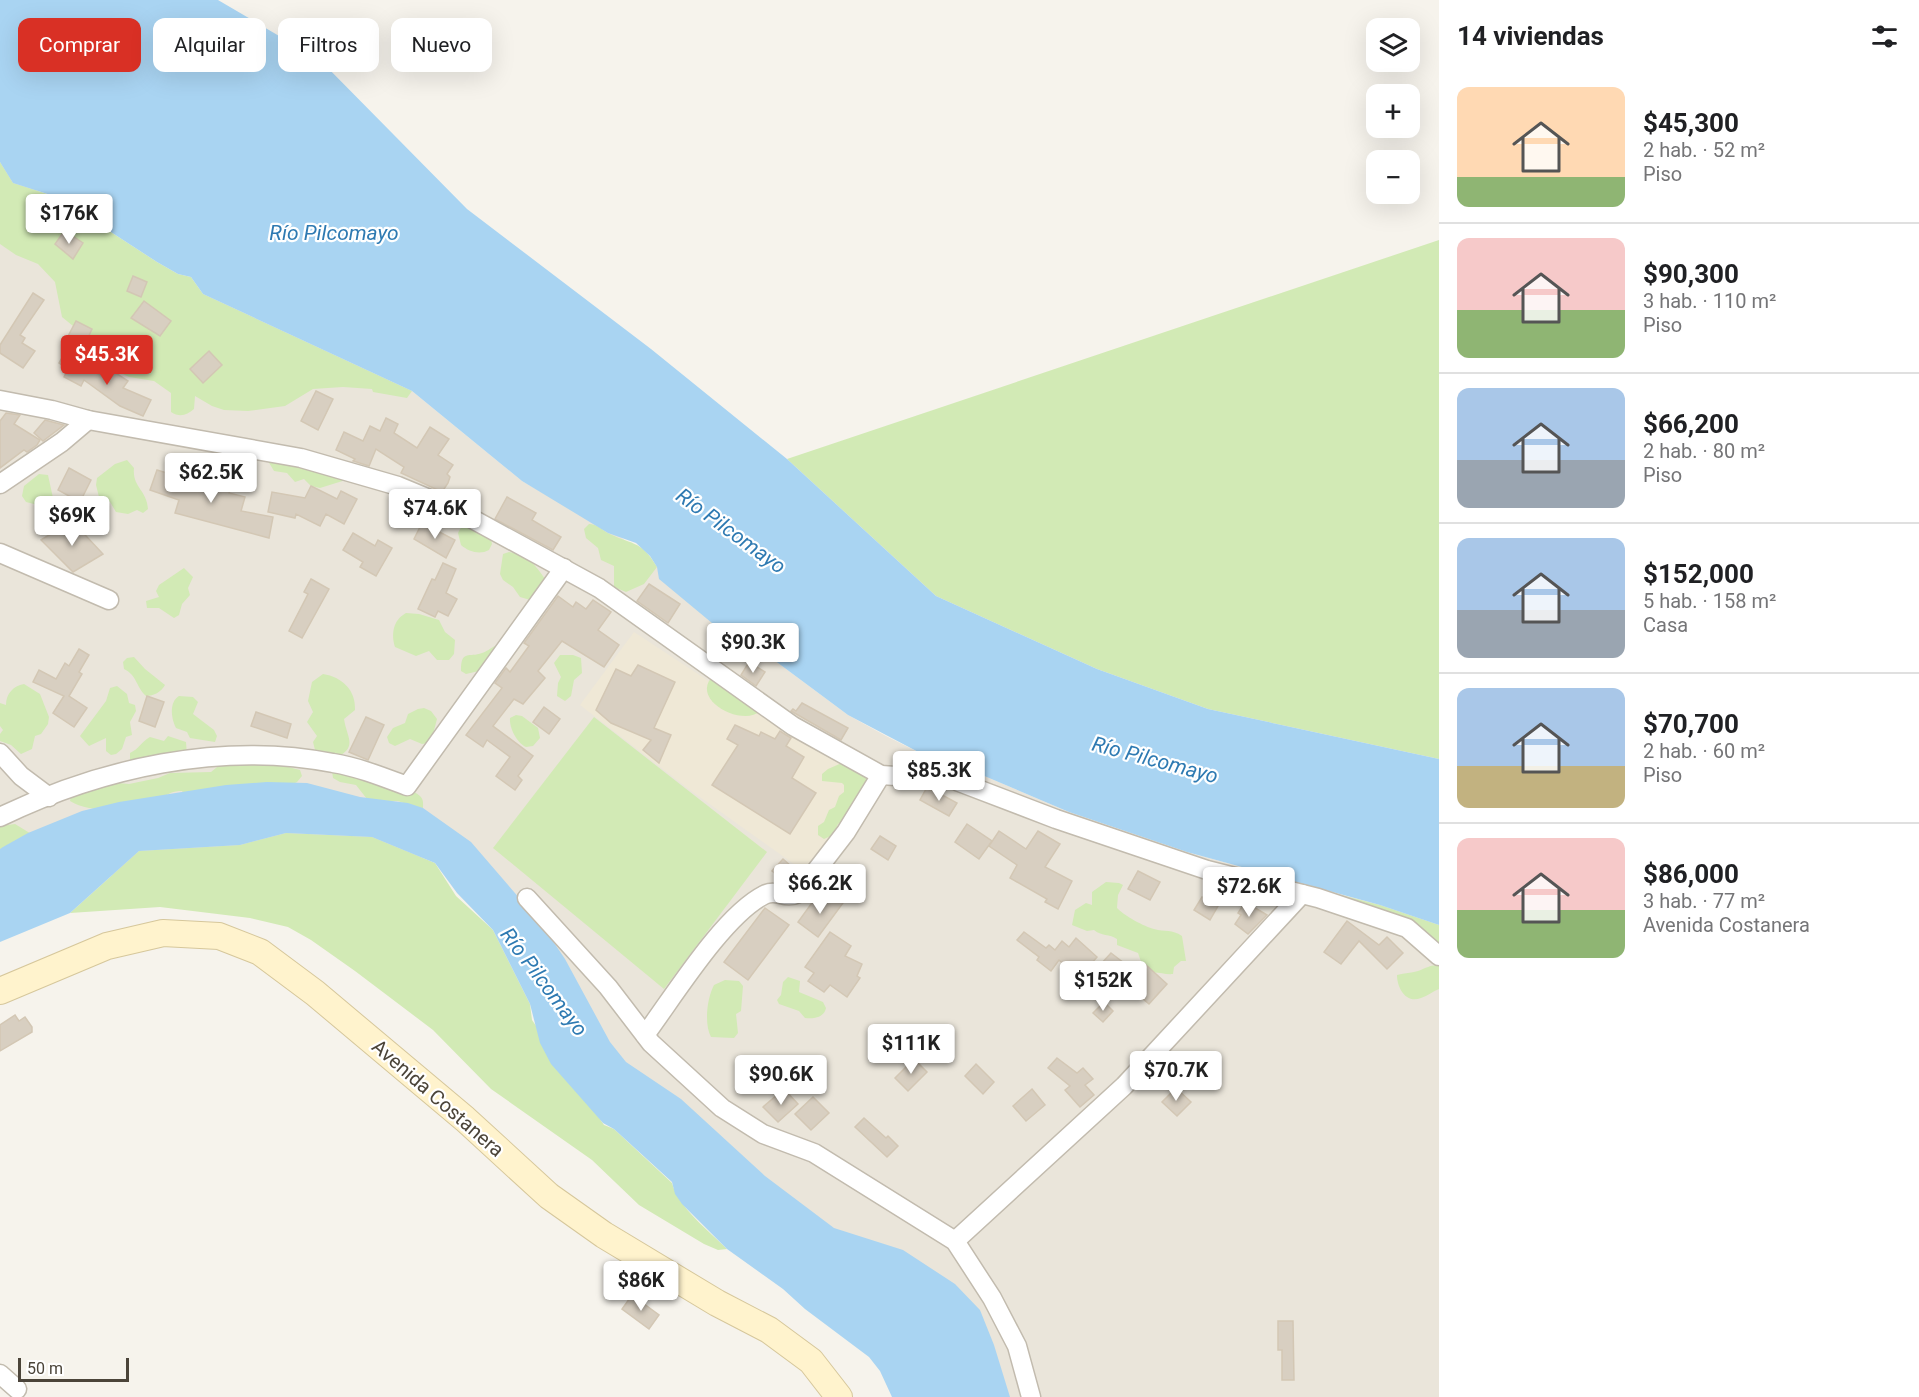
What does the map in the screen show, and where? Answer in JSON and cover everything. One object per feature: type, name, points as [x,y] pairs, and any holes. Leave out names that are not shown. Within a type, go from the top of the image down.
[{"type":"street","points":[[0,400],[88,420],[301,458],[387,483],[456,510],[599,588],[793,726],[881,775],[954,780],[1056,819],[1207,870],[1302,894],[1407,928],[1439,956]]},
{"type":"street","points":[[0,484],[62,442],[88,420]]},
{"type":"street","points":[[0,553],[110,600]]},
{"type":"street","points":[[0,817],[71,788],[154,765],[194,758],[245,754],[295,757],[334,763],[407,786],[564,568]]},
{"type":"street","points":[[0,753],[21,776],[48,797]]},
{"type":"street","points":[[645,1035],[711,944],[750,903],[767,893],[791,897],[799,893],[846,832],[881,775]]},
{"type":"street","points":[[955,1241],[1124,1086],[1302,894]]},
{"type":"street","points":[[527,898],[608,987],[651,1043],[722,1107],[763,1134],[814,1153],[955,1241],[992,1298],[1017,1346],[1031,1397]]},
{"type":"street","name":"Avenida Costanera","points":[[0,991],[107,946],[163,933],[219,936],[260,952],[315,993],[465,1119],[549,1196],[604,1236],[717,1303],[769,1330],[811,1361],[839,1397]]},
{"type":"street","points":[[0,1374],[17,1389]]},
{"type":"shaded area","points":[[0,162],[40,193],[57,197],[203,294],[412,391],[522,481],[622,538],[774,660],[848,715],[886,736],[924,755],[982,775],[1069,812],[1187,852],[1380,905],[1439,925],[1439,1397],[959,1397],[764,1244],[449,856],[0,881]]},
{"type":"shaded area","points":[[634,632],[789,734],[870,781],[845,825],[805,872],[690,790],[580,705]]},
{"type":"green space","points":[[0,162],[13,183],[57,197],[157,262],[178,274],[191,277],[203,294],[412,391],[407,398],[373,392],[372,389],[343,387],[313,389],[285,406],[248,411],[224,410],[195,396],[194,409],[183,415],[174,414],[171,412],[171,393],[154,381],[129,377],[117,371],[116,361],[62,317],[55,282],[38,264],[16,255],[0,244]]},
{"type":"green space","points":[[1439,240],[1439,759],[1208,709],[1097,669],[936,596],[787,459]]},
{"type":"green space","points":[[243,444],[349,479],[320,488],[311,486],[304,479],[295,482],[287,473],[274,471],[268,461]]},
{"type":"green space","points":[[127,460],[134,468],[135,480],[147,503],[148,509],[143,513],[137,510],[128,514],[116,512],[110,502],[99,497],[97,478],[115,464]]},
{"type":"green space","points":[[39,474],[48,475],[53,498],[42,506],[26,502],[22,496],[24,486]]},
{"type":"green space","points":[[464,522],[490,535],[492,544],[489,550],[475,552],[461,545],[458,533]]},
{"type":"green space","points":[[589,524],[596,525],[646,552],[657,567],[644,584],[626,592],[614,587],[614,566],[601,560],[598,548],[586,538],[584,529]]},
{"type":"green space","points":[[509,552],[521,555],[530,561],[545,579],[537,602],[520,597],[513,587],[503,580],[500,574],[503,554]]},
{"type":"green space","points":[[184,568],[193,577],[188,588],[190,595],[182,604],[179,615],[174,618],[159,608],[147,608],[146,601],[159,597],[156,591],[159,585]]},
{"type":"green space","points":[[406,613],[439,620],[445,632],[455,640],[454,654],[449,660],[437,660],[429,651],[416,656],[395,647],[394,628],[398,619]]},
{"type":"green space","points":[[499,646],[479,671],[466,674],[461,671],[464,657],[484,652]]},
{"type":"green space","points":[[560,655],[573,655],[581,658],[582,673],[574,680],[571,696],[565,701],[557,696],[561,677],[554,663]]},
{"type":"green space","points":[[134,657],[165,685],[159,692],[146,696],[132,674],[124,669],[123,662],[127,658]]},
{"type":"green space","points":[[323,674],[342,681],[353,696],[355,703],[355,710],[344,719],[349,746],[342,755],[334,759],[316,754],[313,742],[317,736],[307,722],[313,712],[308,701],[312,682]]},
{"type":"green space","points":[[711,678],[760,711],[753,715],[743,716],[722,710],[708,696],[707,687]]},
{"type":"green space","points":[[24,684],[40,694],[49,717],[48,724],[41,734],[35,736],[32,749],[21,754],[11,745],[0,741],[0,734],[3,730],[0,726],[0,703],[6,705],[11,691]]},
{"type":"green space","points":[[117,686],[127,694],[129,703],[135,705],[136,711],[130,722],[132,735],[126,737],[122,749],[111,755],[106,751],[106,738],[89,746],[80,736],[106,701],[110,688]]},
{"type":"green space","points":[[179,696],[193,697],[198,702],[193,714],[214,730],[217,736],[215,742],[190,738],[187,732],[176,728],[172,710]]},
{"type":"green space","points":[[424,708],[431,711],[437,719],[432,738],[428,743],[422,744],[410,739],[395,746],[389,743],[387,737],[393,728],[405,723],[408,714]]},
{"type":"green space","points":[[516,715],[522,716],[538,728],[540,738],[533,746],[526,747],[514,735],[510,718]]},
{"type":"green space","points":[[594,717],[767,852],[664,989],[493,848]]},
{"type":"green space","points":[[168,736],[186,742],[187,755],[130,766],[130,753],[147,739],[150,737],[164,741]]},
{"type":"green space","points":[[269,762],[300,770],[302,776],[289,786],[185,796],[182,791],[176,791],[148,806],[130,809],[87,808],[70,801],[71,795],[118,783],[129,784],[170,773],[211,772],[222,763]]},
{"type":"green space","points":[[844,762],[865,772],[867,785],[849,817],[838,824],[833,835],[824,839],[818,835],[818,826],[824,822],[829,810],[835,807],[839,796],[844,792],[844,785],[822,781],[822,774]]},
{"type":"green space","points":[[332,771],[392,784],[414,792],[422,799],[423,810],[398,801],[367,799],[356,785],[333,778]]},
{"type":"green space","points":[[15,824],[33,835],[0,860],[0,826]]},
{"type":"green space","points":[[286,833],[372,837],[435,863],[456,896],[493,930],[530,1004],[532,1020],[604,1125],[614,1129],[672,1183],[687,1210],[727,1249],[718,1250],[704,1244],[639,1205],[592,1160],[491,1089],[433,1030],[355,971],[288,927],[250,918],[160,907],[70,913],[139,851],[240,845]]},
{"type":"green space","points":[[1282,880],[1380,905],[1439,925],[1439,963],[1420,935],[1358,918]]},
{"type":"green space","points":[[1106,882],[1123,885],[1118,895],[1117,908],[1124,914],[1150,928],[1182,936],[1186,961],[1181,961],[1174,967],[1173,974],[1149,973],[1144,970],[1138,953],[1117,945],[1117,939],[1072,925],[1075,910],[1086,903],[1092,905],[1092,892]]},
{"type":"green space","points":[[1439,965],[1439,989],[1416,999],[1403,994],[1397,975]]},
{"type":"green space","points":[[788,977],[800,981],[799,992],[823,1002],[826,1008],[821,1016],[805,1018],[799,1011],[779,1004],[777,1000],[781,995],[783,982]]},
{"type":"green space","points":[[725,980],[739,981],[743,986],[741,1011],[736,1014],[738,1033],[734,1038],[711,1037],[707,1018],[710,997],[714,985]]},
{"type":"water","name":"Río Pilcomayo","points":[[0,0],[218,0],[249,18],[153,18],[153,72],[266,72],[266,28],[278,35],[278,72],[332,72],[467,209],[651,349],[787,459],[936,596],[1097,669],[1208,709],[1439,759],[1439,925],[1380,905],[1187,852],[1069,812],[982,775],[924,755],[848,715],[774,660],[712,623],[659,579],[657,567],[650,556],[636,543],[608,533],[522,481],[412,391],[203,294],[191,277],[178,274],[157,262],[57,197],[13,183],[0,162]]},
{"type":"water","points":[[267,782],[307,783],[360,797],[408,803],[423,808],[471,842],[540,922],[565,959],[610,1042],[626,1062],[681,1099],[765,1176],[834,1228],[903,1250],[955,1284],[980,1310],[994,1345],[1010,1397],[892,1397],[880,1371],[869,1357],[805,1309],[783,1289],[727,1249],[682,1204],[675,1194],[672,1182],[614,1129],[603,1123],[551,1064],[540,1043],[530,1004],[493,930],[457,893],[435,863],[372,837],[286,833],[240,845],[139,851],[70,913],[0,942],[0,849],[3,847],[28,833],[82,811],[119,802],[226,785]]},
{"type":"building","points":[[62,234],[69,238],[71,235],[83,243],[73,259],[55,244]]},
{"type":"building","points":[[133,276],[147,282],[141,297],[127,291]]},
{"type":"building","points":[[33,293],[44,300],[20,335],[25,338],[22,343],[35,351],[23,368],[0,353],[0,345]]},
{"type":"building","points":[[144,301],[171,321],[160,336],[131,318]]},
{"type":"building","points":[[76,321],[92,329],[82,350],[65,342]]},
{"type":"building","points":[[209,351],[222,365],[203,383],[190,369]]},
{"type":"building","points":[[63,356],[100,375],[105,366],[128,381],[123,388],[151,400],[143,416],[120,406],[84,380],[81,386],[64,377],[68,369],[59,363]]},
{"type":"building","points":[[316,391],[333,399],[318,430],[301,421]]},
{"type":"building","points":[[6,413],[20,415],[14,424],[40,440],[27,452],[24,450],[0,468],[0,421]]},
{"type":"building","points":[[386,418],[398,424],[394,433],[417,448],[430,427],[449,439],[438,455],[453,465],[447,474],[450,477],[448,483],[442,492],[401,473],[404,467],[376,449],[369,466],[353,461],[355,459],[336,450],[344,432],[363,441],[370,426],[380,431]]},
{"type":"building","points":[[45,420],[64,425],[43,441],[34,433]]},
{"type":"building","points":[[69,468],[91,480],[80,502],[58,490]]},
{"type":"building","points":[[157,470],[213,487],[214,481],[231,486],[229,493],[245,497],[241,511],[273,517],[269,538],[175,513],[179,500],[150,490]]},
{"type":"building","points":[[311,486],[337,499],[341,491],[357,499],[344,524],[326,514],[320,526],[296,514],[295,518],[268,512],[272,492],[305,498]]},
{"type":"building","points":[[507,497],[536,513],[532,520],[561,537],[553,550],[495,519]]},
{"type":"building","points":[[72,521],[103,554],[73,572],[41,540]]},
{"type":"building","points":[[422,523],[455,540],[446,558],[414,539]]},
{"type":"building","points":[[353,533],[375,546],[378,540],[392,548],[376,576],[360,567],[363,562],[343,550]]},
{"type":"building","points":[[443,563],[456,569],[446,593],[457,599],[448,616],[438,611],[435,617],[418,609],[432,579],[435,580]]},
{"type":"building","points":[[311,579],[329,589],[302,638],[289,631],[308,594],[304,592]]},
{"type":"building","points":[[649,584],[680,604],[668,623],[637,601]]},
{"type":"building","points":[[558,596],[573,607],[576,602],[586,609],[593,600],[611,612],[598,630],[619,645],[604,667],[562,641],[538,671],[545,678],[523,704],[514,699],[493,726],[533,756],[518,776],[522,780],[515,790],[496,776],[510,757],[487,740],[483,747],[466,735],[502,688],[495,683],[506,668],[510,672],[529,646],[524,643]]},
{"type":"building","points":[[79,649],[89,655],[79,672],[82,674],[69,696],[87,708],[74,727],[53,713],[64,696],[33,682],[39,670],[56,679],[65,663],[69,666]]},
{"type":"building","points":[[749,662],[765,672],[756,686],[741,675]]},
{"type":"building","points":[[638,665],[675,682],[654,728],[671,735],[659,763],[643,750],[651,740],[611,723],[596,710],[616,669],[631,676]]},
{"type":"building","points":[[147,696],[164,702],[155,727],[139,721]]},
{"type":"building","points":[[802,703],[848,728],[841,740],[791,711],[793,709],[796,711]]},
{"type":"building","points":[[544,707],[560,719],[549,734],[533,722]]},
{"type":"building","points":[[256,712],[291,724],[287,738],[251,726]]},
{"type":"building","points":[[366,717],[384,725],[368,760],[349,752]]},
{"type":"building","points":[[735,725],[759,736],[761,732],[775,739],[780,731],[791,738],[786,746],[804,757],[792,778],[816,793],[790,834],[712,785],[738,745],[727,739]]},
{"type":"building","points":[[926,789],[933,790],[957,803],[949,816],[920,800]]},
{"type":"building","points":[[967,824],[992,841],[979,859],[955,842]]},
{"type":"building","points":[[999,831],[1026,849],[1038,831],[1060,844],[1045,867],[1072,881],[1058,909],[1045,902],[1047,899],[1010,878],[1017,865],[989,846]]},
{"type":"building","points":[[880,836],[896,846],[888,860],[871,849]]},
{"type":"building","points":[[783,859],[798,872],[788,884],[772,871]]},
{"type":"building","points":[[1138,871],[1160,882],[1150,900],[1128,889]]},
{"type":"building","points":[[833,895],[843,903],[818,937],[798,922],[814,900],[823,906]]},
{"type":"building","points":[[1202,897],[1218,906],[1210,920],[1194,910]]},
{"type":"building","points":[[1245,902],[1267,915],[1248,934],[1235,924],[1241,915],[1238,913]]},
{"type":"building","points":[[765,908],[789,925],[748,980],[724,962]]},
{"type":"building","points":[[1347,921],[1379,945],[1387,937],[1403,953],[1387,969],[1359,941],[1341,964],[1324,952]]},
{"type":"building","points":[[830,932],[851,946],[845,956],[862,964],[857,976],[860,978],[847,997],[830,985],[824,992],[808,981],[814,973],[805,967]]},
{"type":"building","points":[[1024,932],[1046,948],[1049,945],[1055,950],[1062,941],[1069,947],[1076,938],[1097,957],[1079,978],[1059,960],[1051,971],[1037,960],[1039,957],[1017,940]]},
{"type":"building","points":[[1111,953],[1137,973],[1145,964],[1167,984],[1149,1004],[1101,964]]},
{"type":"building","points":[[1104,1002],[1113,1011],[1103,1022],[1093,1013]]},
{"type":"building","points":[[15,1015],[19,1021],[25,1017],[32,1027],[32,1032],[0,1051],[0,1025]]},
{"type":"building","points":[[1057,1058],[1077,1073],[1083,1068],[1093,1079],[1085,1085],[1094,1095],[1080,1107],[1065,1090],[1070,1086],[1048,1068]]},
{"type":"building","points":[[914,1059],[927,1072],[908,1091],[895,1078]]},
{"type":"building","points":[[1207,1060],[1219,1070],[1208,1083],[1196,1072]]},
{"type":"building","points":[[976,1064],[994,1082],[983,1094],[965,1076]]},
{"type":"building","points":[[1176,1088],[1191,1102],[1177,1116],[1162,1102]]},
{"type":"building","points":[[784,1089],[798,1104],[778,1122],[763,1107]]},
{"type":"building","points":[[1032,1089],[1045,1105],[1026,1121],[1013,1106]]},
{"type":"building","points":[[813,1097],[829,1113],[811,1130],[795,1114]]},
{"type":"building","points":[[864,1118],[898,1146],[887,1157],[855,1127]]},
{"type":"building","points":[[632,1295],[659,1315],[649,1329],[622,1309]]},
{"type":"building","points":[[1278,1321],[1293,1321],[1294,1380],[1282,1380],[1282,1350],[1278,1350]]}]
